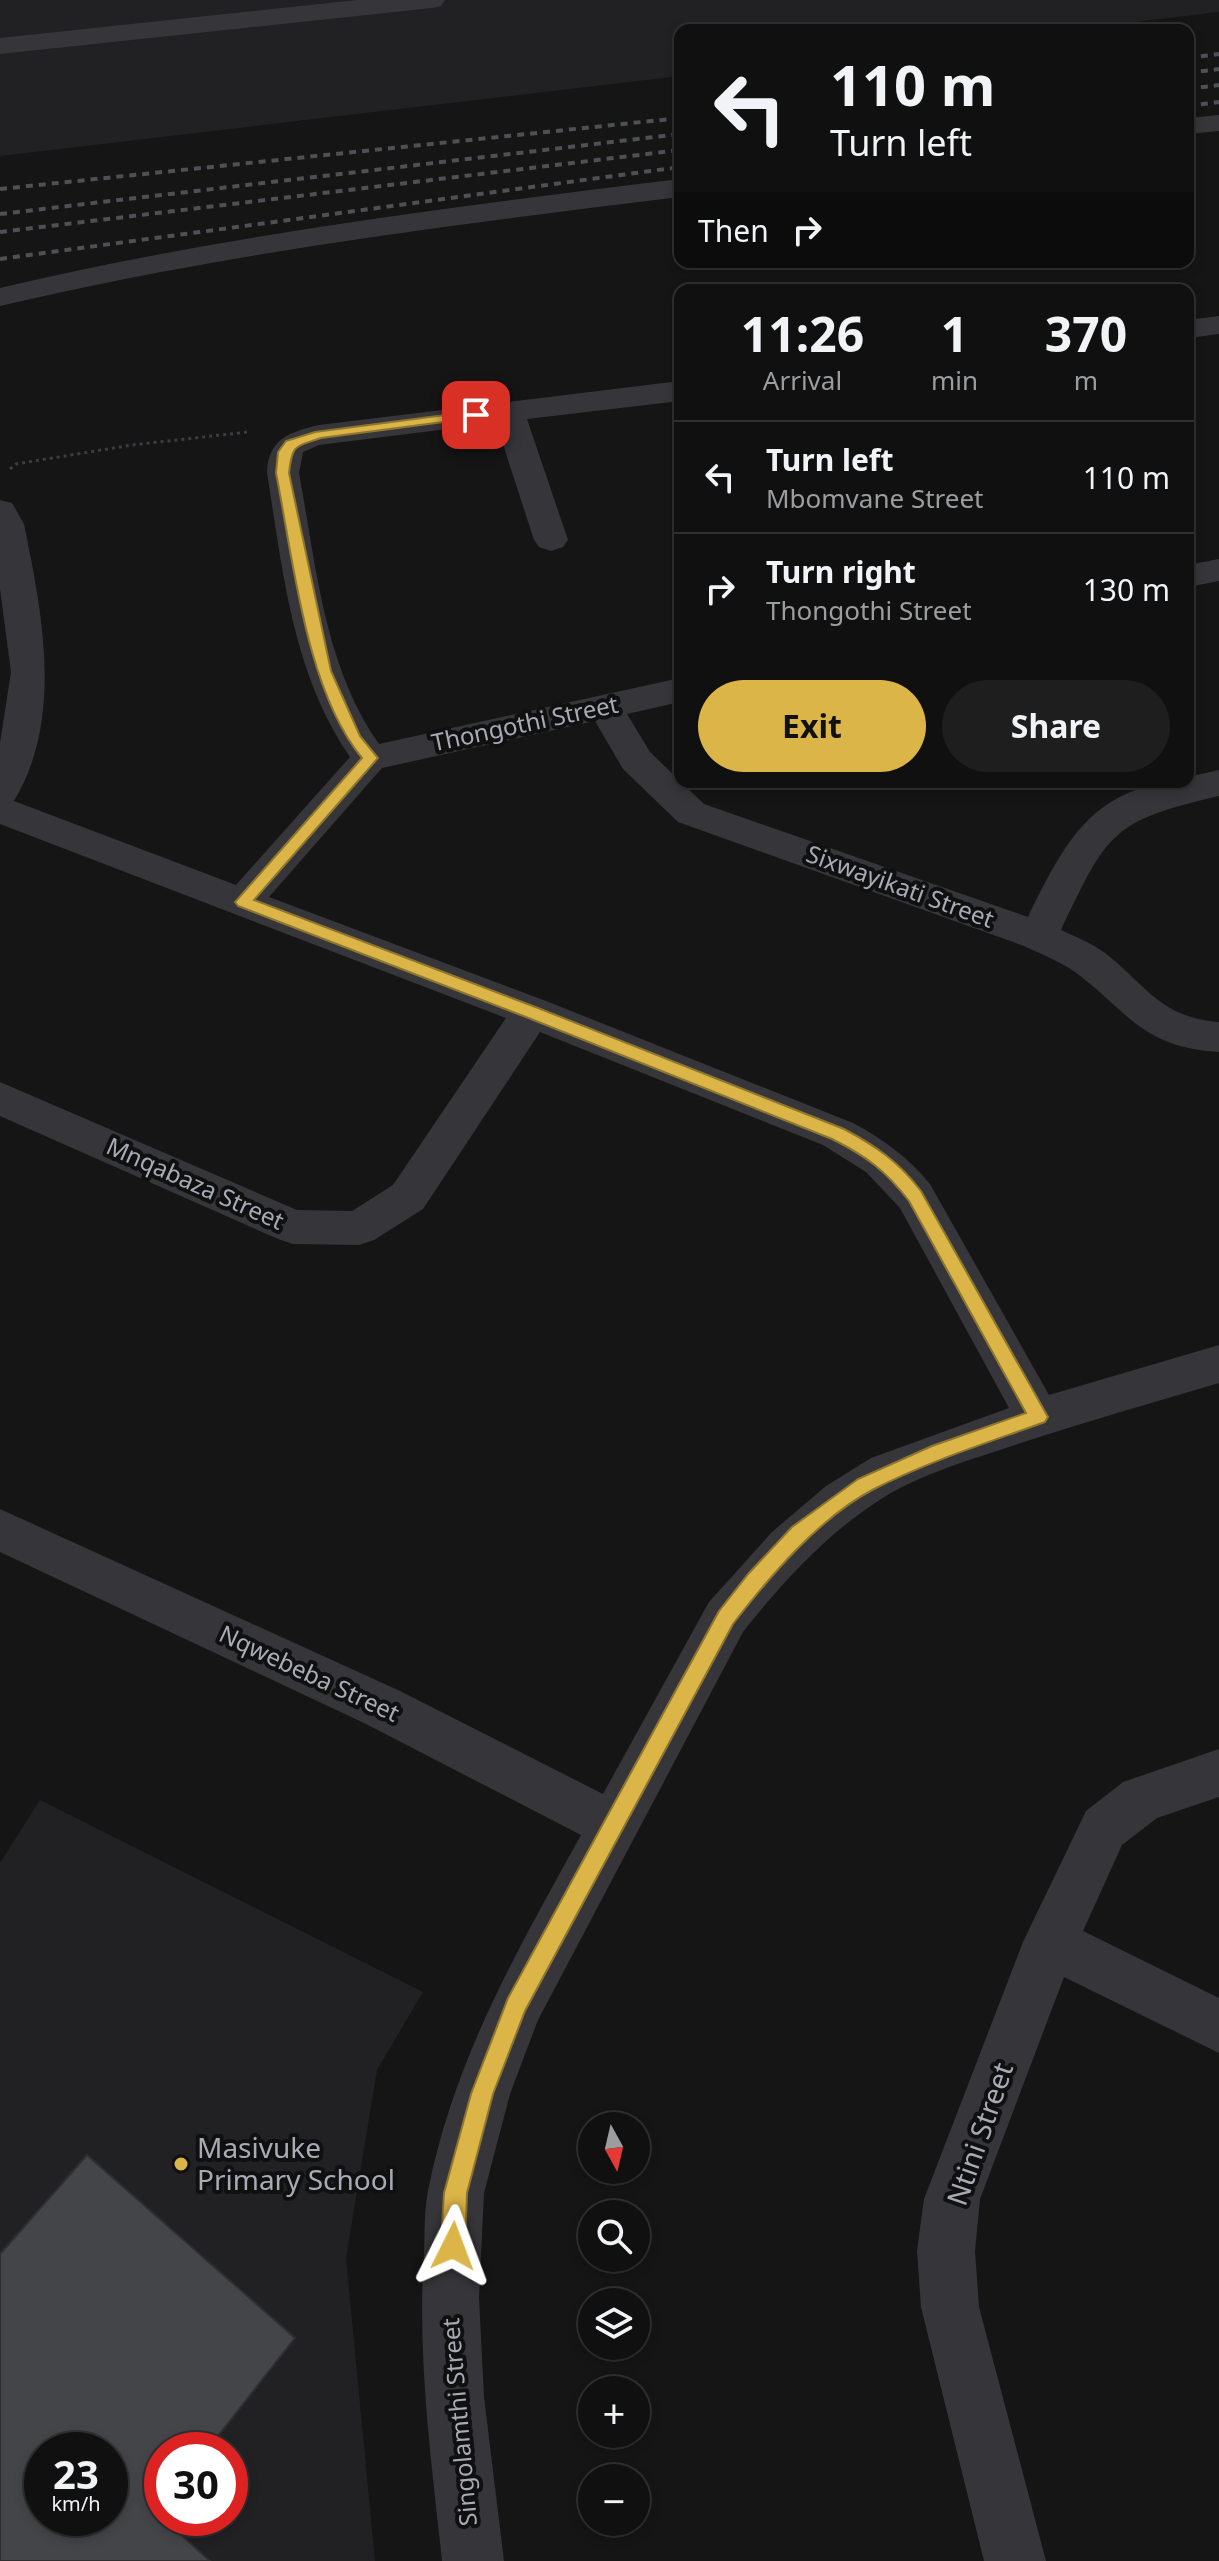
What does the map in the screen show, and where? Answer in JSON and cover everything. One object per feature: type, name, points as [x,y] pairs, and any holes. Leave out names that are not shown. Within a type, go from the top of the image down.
[{"type":"street","points":[[0,46],[432,0]]},
{"type":"street","points":[[1194,125],[1219,123]]},
{"type":"street","points":[[0,297],[139,263],[258,242],[674,189]]},
{"type":"street","points":[[1194,328],[1219,325]]},
{"type":"street","points":[[243,902],[370,758],[354,738],[324,671],[283,473],[284,452],[291,444],[319,435],[674,392]]},
{"type":"street","points":[[508,411],[551,540]]},
{"type":"street","points":[[0,510],[11,544],[29,672],[26,717],[0,793]]},
{"type":"street","points":[[1194,575],[1219,570]]},
{"type":"street","name":"Thongothi Street","points":[[370,758],[674,691]]},
{"type":"street","name":"Sixwayikati Street","points":[[605,706],[636,760],[691,813],[1038,936],[1091,963],[1142,1012],[1192,1037],[1219,1037]]},
{"type":"street","points":[[1038,936],[1085,848],[1116,814],[1161,797],[1219,783]]},
{"type":"street","points":[[0,810],[532,1012],[838,1134],[869,1150],[895,1170],[922,1208],[1038,1417]]},
{"type":"street","name":"Mnqabaza Street","points":[[0,1098],[293,1227],[359,1228],[408,1197],[532,1012]]},
{"type":"street","name":"Singolamthi Street","points":[[473,2561],[454,2397],[450,2298],[456,2193],[482,2094],[516,2006],[726,1617],[799,1533],[864,1485],[939,1451],[1038,1417],[1219,1364]]},
{"type":"street","name":"Nqwebeba Street","points":[[0,1530],[382,1707],[615,1826]]},
{"type":"street","name":"Ntini Street","points":[[1015,2561],[950,2307],[946,2251],[952,2199],[1050,1942],[1104,1828],[1141,1799],[1219,1773]]},
{"type":"street","points":[[1050,1942],[1219,2026]]},
{"type":"path","points":[[0,477],[16,464],[193,436],[252,432],[291,444]]},
{"type":"shaded area","points":[[0,0],[1219,0],[1219,12],[1118,24],[674,24],[674,77],[0,156]]},
{"type":"shaded area","name":"Masivuke Primary School","points":[[40,1800],[423,1992],[377,2070],[346,2258],[375,2561],[0,2561],[0,1863]]},
{"type":"building","points":[[87,2155],[295,2338],[221,2432],[144,2432],[144,2536],[182,2536],[210,2561],[0,2561],[0,2254]]},
{"type":"railway","points":[[1194,57],[1219,54]]},
{"type":"railway","points":[[1194,72],[1219,69]]},
{"type":"railway","points":[[1194,88],[1219,85]]},
{"type":"railway","points":[[1194,105],[1219,102]]},
{"type":"railway","points":[[0,189],[674,119]]},
{"type":"railway","points":[[0,214],[674,135]]},
{"type":"railway","points":[[0,232],[674,151]]},
{"type":"railway","points":[[0,259],[674,168]]},
{"type":"place","name":"Masivuke Primary School","points":[[181,2164]]},
{"type":"route","points":[[453,2246],[456,2193],[482,2094],[516,2006],[726,1617],[799,1533],[864,1485],[939,1451],[1038,1417],[915,1196],[895,1170],[869,1150],[838,1134],[532,1012],[243,902],[370,758],[354,738],[324,671],[283,473],[284,452],[291,444],[319,435],[476,415]]}]
